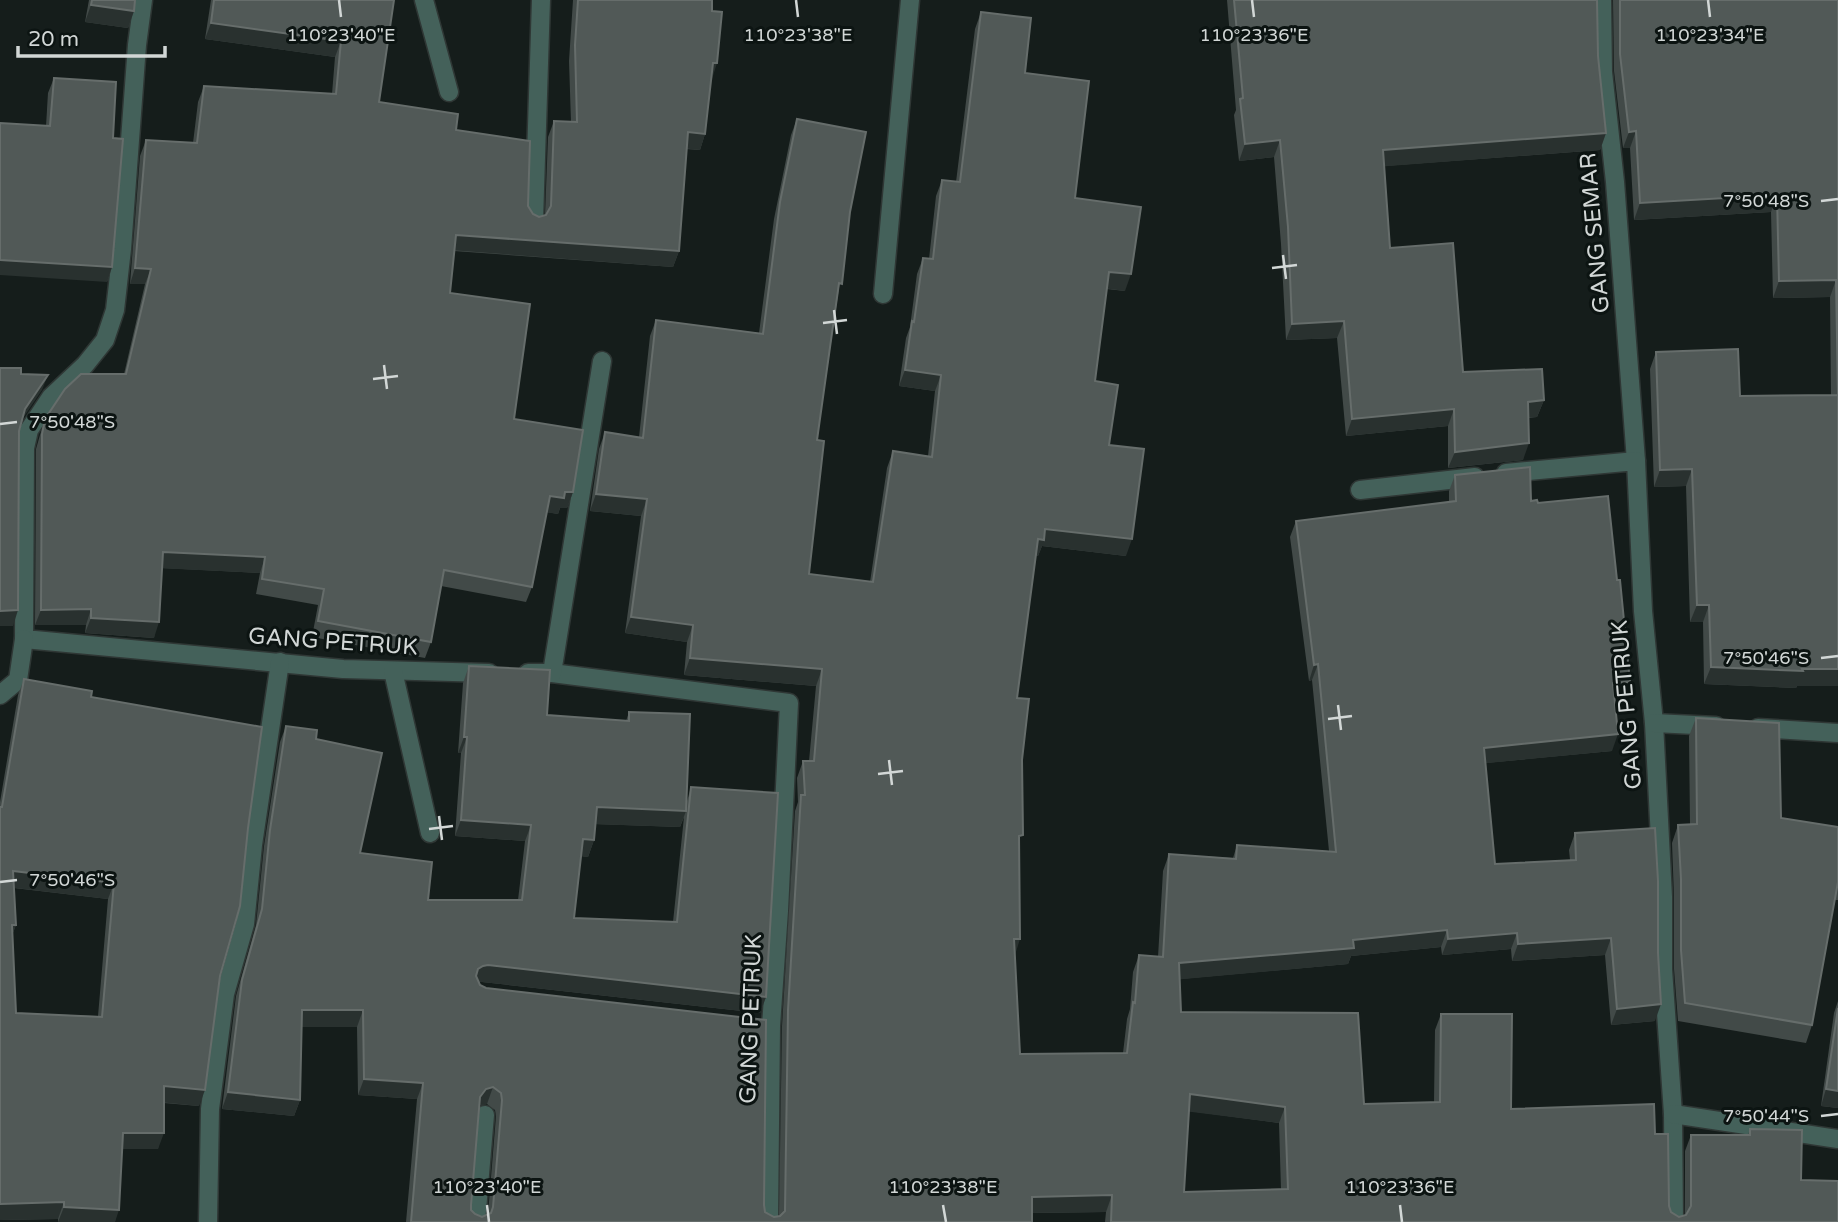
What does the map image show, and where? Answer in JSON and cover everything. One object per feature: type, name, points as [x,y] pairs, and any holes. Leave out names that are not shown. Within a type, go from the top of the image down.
[{"type":"street","points":[[0,695],[18,680],[24,639],[25,448],[29,430],[51,397],[85,365],[105,340],[115,310],[143,0]]},
{"type":"street","points":[[424,0],[449,92]]},
{"type":"street","points":[[534,221],[541,0]]},
{"type":"street","points":[[883,294],[910,0]]},
{"type":"street","name":"GANG SEMAR","points":[[1602,0],[1603,72],[1615,182],[1636,461]]},
{"type":"street","points":[[552,673],[602,361]]},
{"type":"street","points":[[1360,490],[1636,461]]},
{"type":"street","name":"GANG PETRUK","points":[[1636,461],[1643,611],[1654,723],[1664,897],[1663,969],[1673,1114],[1674,1222]]},
{"type":"street","name":"GANG PETRUK","points":[[24,639],[343,669],[552,673],[789,703],[779,911],[764,1025],[769,1222]]},
{"type":"street","points":[[208,1222],[210,1109],[225,994],[244,924],[280,662]]},
{"type":"street","points":[[393,671],[430,833]]},
{"type":"street","points":[[1654,723],[1838,733]]},
{"type":"street","points":[[1673,1114],[1838,1139]]},
{"type":"street","points":[[476,1222],[485,1115]]},
{"type":"building","points":[[92,0],[135,0],[134,11],[91,5]]},
{"type":"building","points":[[214,0],[394,0],[379,102],[458,114],[456,130],[530,141],[528,206],[533,214],[539,217],[546,215],[551,206],[554,121],[577,122],[575,45],[578,0],[712,0],[712,11],[722,12],[705,134],[688,132],[679,251],[456,235],[450,293],[530,304],[514,419],[583,430],[573,492],[565,492],[564,498],[550,496],[532,587],[444,570],[431,642],[318,621],[324,589],[262,579],[265,557],[163,552],[159,622],[91,618],[91,609],[41,610],[42,434],[45,419],[65,389],[81,374],[126,374],[151,269],[135,268],[146,140],[197,143],[204,86],[336,94],[341,41],[211,23]]},
{"type":"building","points":[[1234,0],[1597,0],[1598,56],[1606,133],[1383,150],[1390,248],[1453,243],[1463,372],[1542,369],[1544,400],[1528,402],[1529,443],[1455,452],[1454,409],[1352,419],[1344,321],[1292,324],[1288,227],[1280,140],[1245,144]]},
{"type":"building","points":[[1620,0],[1838,0],[1838,395],[1836,280],[1779,281],[1777,195],[1640,203],[1636,131],[1629,132],[1620,54]]},
{"type":"building","points":[[981,12],[1031,18],[1025,73],[1089,81],[1075,198],[1141,207],[1131,274],[1109,272],[1095,381],[1118,385],[1109,445],[1144,449],[1132,539],[1045,529],[1044,540],[1038,539],[1017,698],[1029,699],[1022,760],[1023,835],[1019,836],[1020,939],[1014,939],[1020,1054],[1127,1053],[1139,955],[1163,957],[1169,854],[1236,859],[1237,845],[1336,852],[1318,664],[1314,665],[1296,521],[1456,501],[1455,475],[1530,467],[1531,501],[1537,500],[1538,503],[1608,496],[1630,682],[1613,683],[1618,734],[1484,748],[1495,864],[1576,860],[1575,833],[1655,828],[1661,1004],[1617,1009],[1611,938],[1518,944],[1517,933],[1448,939],[1447,930],[1353,940],[1354,948],[1179,963],[1181,1012],[1358,1013],[1364,1104],[1440,1102],[1441,1014],[1512,1014],[1511,1109],[1654,1104],[1655,1134],[1668,1134],[1671,1212],[1679,1217],[1686,1215],[1691,1206],[1691,1135],[1750,1135],[1750,1129],[1802,1130],[1801,1180],[1838,1181],[1838,1222],[1111,1222],[1112,1195],[1032,1197],[1032,1222],[411,1222],[423,1083],[364,1079],[363,1010],[302,1010],[300,1100],[228,1092],[242,980],[262,909],[270,830],[286,726],[317,730],[316,739],[382,753],[360,853],[432,862],[428,900],[522,900],[531,825],[461,820],[469,666],[550,670],[547,715],[629,721],[629,712],[690,714],[686,811],[597,807],[594,840],[583,839],[574,918],[677,922],[691,787],[778,793],[766,997],[488,965],[478,969],[476,976],[480,985],[486,988],[766,1020],[764,1205],[765,1212],[774,1217],[785,1211],[788,1010],[801,795],[805,795],[803,761],[814,761],[822,669],[690,658],[693,625],[631,617],[647,499],[596,494],[605,432],[643,438],[656,320],[763,334],[780,202],[797,119],[866,132],[850,212],[842,284],[839,283],[817,440],[824,441],[809,574],[873,582],[893,451],[932,457],[941,375],[905,370],[923,258],[933,259],[942,180],[960,182]],"holes":[[[493,1087],[501,1093],[502,1100],[493,1207],[491,1213],[482,1217],[471,1210],[480,1097],[486,1089]],[[1190,1094],[1285,1107],[1288,1189],[1184,1192]]]},
{"type":"building","points":[[54,78],[116,82],[113,138],[123,139],[112,267],[0,260],[0,123],[50,126]]},
{"type":"building","points":[[1738,349],[1740,396],[1838,395],[1838,669],[1802,669],[1803,671],[1711,667],[1709,605],[1697,605],[1692,469],[1660,470],[1656,352]]},
{"type":"building","points":[[0,368],[21,368],[21,374],[48,375],[25,409],[19,431],[18,610],[0,611]]},
{"type":"building","points":[[24,679],[92,691],[91,697],[262,727],[240,906],[220,976],[205,1090],[164,1086],[164,1133],[123,1133],[119,1210],[64,1207],[64,1202],[0,1204],[2,807]],"holes":[[[13,871],[114,883],[102,1017],[16,1013],[12,925],[16,925]]]},
{"type":"building","points":[[1696,718],[1779,723],[1781,818],[1838,827],[1838,882],[1812,1025],[1685,1003],[1678,825],[1697,824]]},
{"type":"building","points":[[1838,1008],[1838,1091],[1826,1089]]}]
